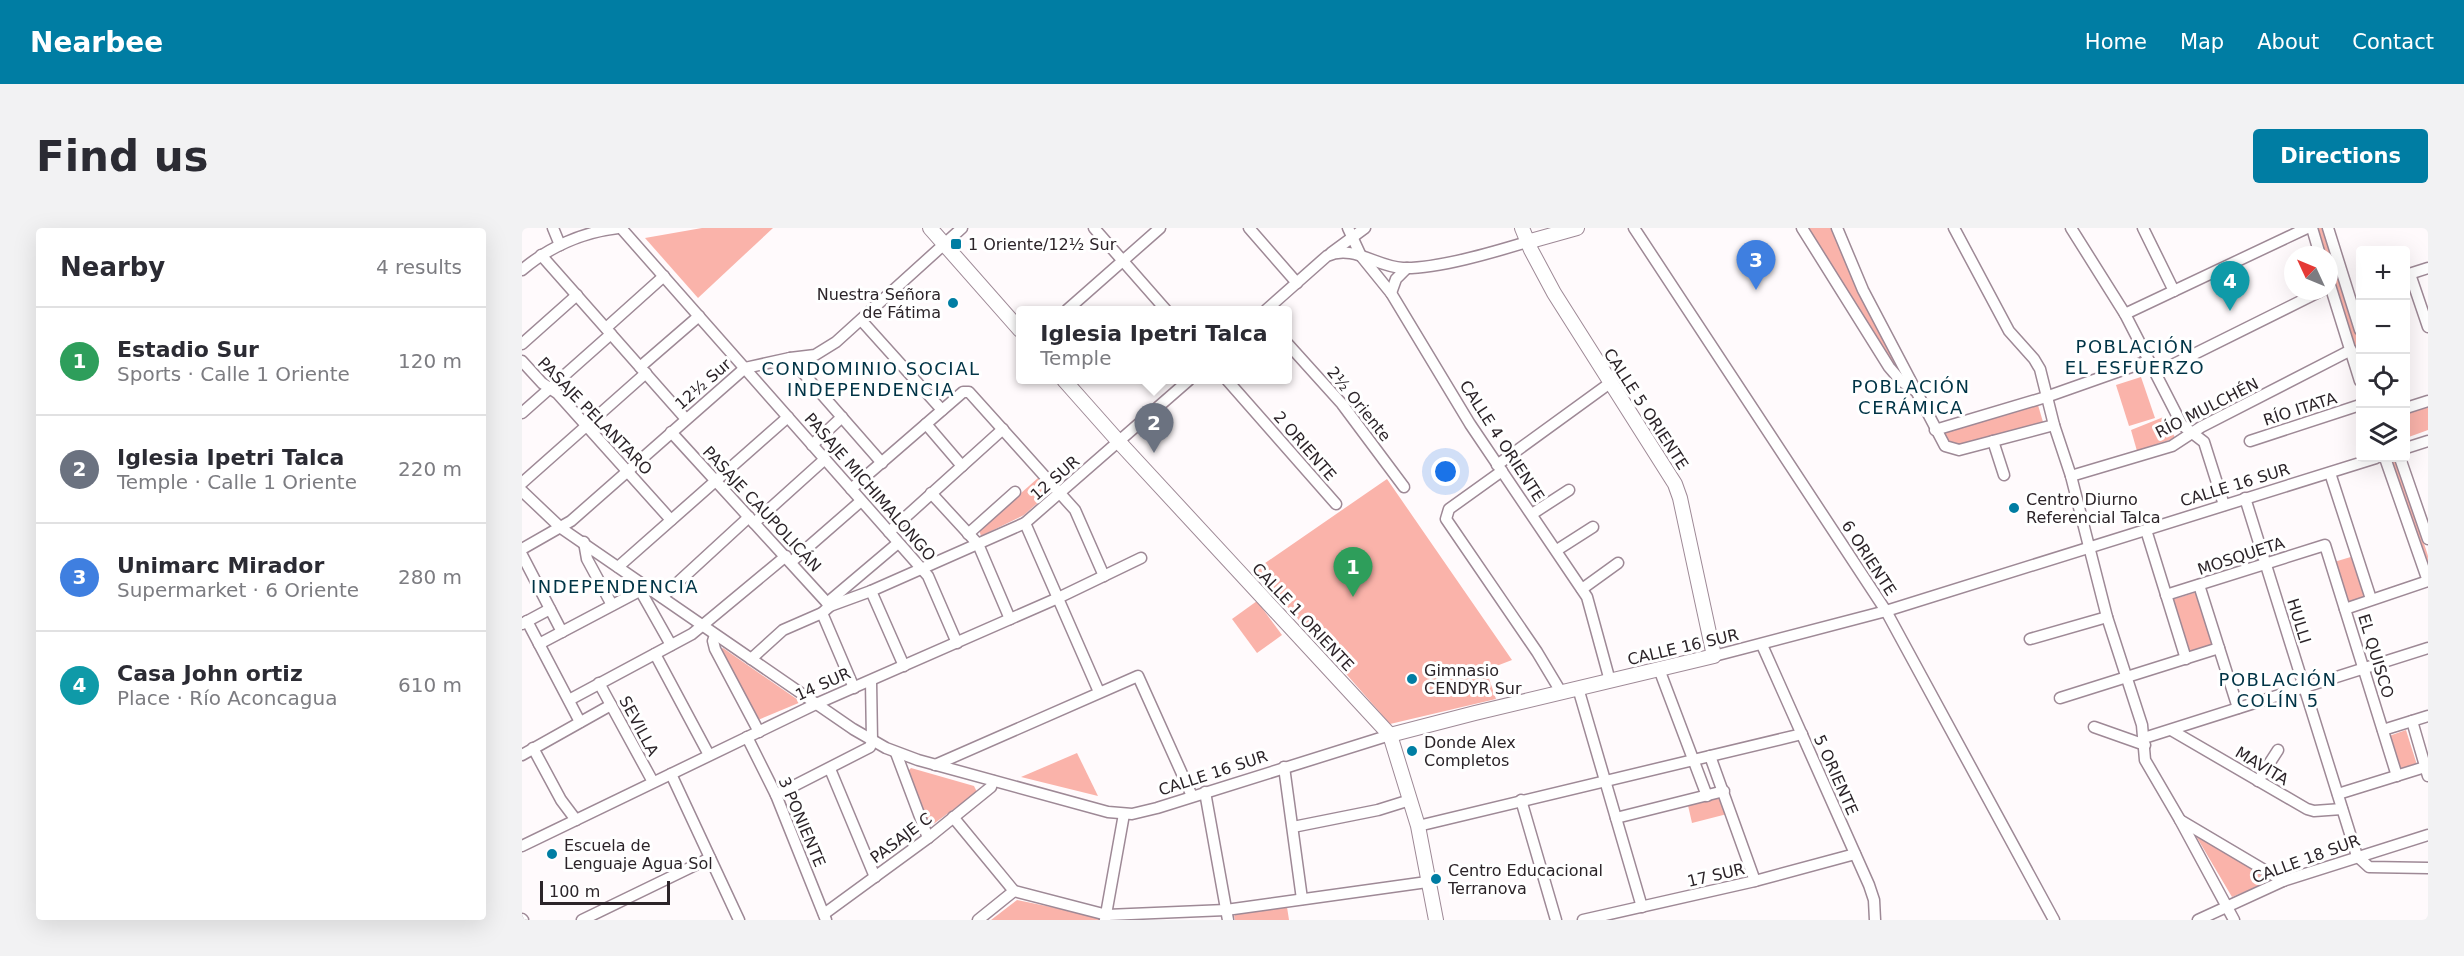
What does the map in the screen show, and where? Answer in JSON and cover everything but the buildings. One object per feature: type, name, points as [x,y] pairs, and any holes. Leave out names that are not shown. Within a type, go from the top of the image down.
[{"type":"main road","points":[[930,228],[1016,325]]},
{"type":"main road","name":"CALLE 5 ORIENTE","points":[[1522,228],[1554,293],[1678,492],[1714,656]]},
{"type":"main road","points":[[1527,242],[1577,228]]},
{"type":"main road","name":"CALLE 1 ORIENTE","points":[[1068,384],[1390,735],[1418,826],[1436,920]]},
{"type":"main road","name":"CALLE 16 SUR","points":[[1390,735],[1714,656]]},
{"type":"street","points":[[553,228],[560,245]]},
{"type":"street","points":[[523,268],[560,245],[614,228]]},
{"type":"street","name":"PASAJE MICHIMALONGO","points":[[614,228],[664,276],[928,576],[957,643]]},
{"type":"street","name":"12½ Sur","points":[[522,549],[561,528],[745,368],[823,352],[962,228]]},
{"type":"street","points":[[1094,228],[1162,306]]},
{"type":"street","points":[[1072,306],[1160,228]]},
{"type":"street","points":[[1249,228],[1298,283]]},
{"type":"street","points":[[1271,306],[1327,256],[1350,232],[1365,228]]},
{"type":"street","name":"6 ORIENTE","points":[[1634,228],[1886,611],[2054,920]]},
{"type":"street","points":[[1802,228],[1889,367],[1901,381],[1917,392]]},
{"type":"street","points":[[1837,228],[1863,290],[1945,446],[1959,450],[2054,425]]},
{"type":"street","points":[[1954,228],[2009,331],[2037,364],[2071,476],[2107,617],[2145,742],[2147,766],[2180,820],[2234,920]]},
{"type":"street","points":[[2071,228],[2125,314],[2178,419],[2199,438],[2207,450],[2224,505]]},
{"type":"street","points":[[2125,314],[2311,230],[2330,228],[2356,314]]},
{"type":"street","points":[[2146,229],[2174,291]]},
{"type":"street","points":[[2311,230],[2317,246]]},
{"type":"street","name":"CALLE 4 ORIENTE","points":[[1350,232],[1361,256],[1391,293],[1499,468],[1587,597],[1610,681]]},
{"type":"street","points":[[1327,256],[1342,252],[1390,266],[1407,268],[1438,264],[1527,242]]},
{"type":"street","points":[[541,255],[687,418]]},
{"type":"street","points":[[1391,293],[1396,279],[1407,268]]},
{"type":"street","points":[[2410,274],[2428,268]]},
{"type":"street","points":[[522,412],[664,276]]},
{"type":"street","points":[[2410,280],[2428,327]]},
{"type":"street","points":[[2349,292],[2356,290]]},
{"type":"street","points":[[522,344],[577,295]]},
{"type":"street","points":[[2156,373],[2301,300]]},
{"type":"street","points":[[2332,300],[2356,366]]},
{"type":"street","points":[[522,483],[699,316]]},
{"type":"street","points":[[861,320],[942,410]]},
{"type":"street","name":"2½ Oriente","points":[[1292,348],[1353,417],[1404,487]]},
{"type":"street","name":"RÍO MULCHÉN","points":[[2071,476],[2172,446],[2351,350]]},
{"type":"street","points":[[790,358],[882,463]]},
{"type":"street","name":"PASAJE PELANTARO","points":[[522,361],[542,383],[557,393],[671,520]]},
{"type":"street","points":[[1935,430],[2046,397],[2148,361]]},
{"type":"street","points":[[1561,692],[1537,652],[1446,519],[1447,511],[1610,383]]},
{"type":"street","name":"12 SUR","points":[[826,607],[871,591],[1025,523],[1184,384]]},
{"type":"street","name":"2 ORIENTE","points":[[1231,384],[1336,504]]},
{"type":"street","points":[[851,489],[966,391],[1075,510],[1104,576]]},
{"type":"street","points":[[2410,407],[2428,401]]},
{"type":"street","name":"RÍO ITATA","points":[[2250,441],[2356,407]]},
{"type":"street","points":[[618,567],[788,417]]},
{"type":"street","points":[[812,445],[842,417]]},
{"type":"street","points":[[926,424],[962,466]]},
{"type":"street","points":[[889,532],[1003,429]]},
{"type":"street","name":"PASAJE CAUPOLICÁN","points":[[671,432],[788,559],[826,607],[854,688]]},
{"type":"street","points":[[1993,441],[2004,475]]},
{"type":"street","points":[[2410,447],[2428,441]]},
{"type":"street","points":[[662,597],[825,459]]},
{"type":"street","name":"CALLE 16 SUR","points":[[1714,656],[1886,611],[2363,462]]},
{"type":"street","points":[[2345,609],[2428,581],[2424,554],[2387,462]]},
{"type":"street","points":[[2401,462],[2428,539]]},
{"type":"street","points":[[2330,472],[2371,599]]},
{"type":"street","points":[[1532,514],[1569,490]]},
{"type":"street","name":"CALLE 16 SUR","points":[[522,491],[561,528],[584,542],[644,589],[662,597],[816,704],[872,741],[896,753],[935,765],[1124,814],[1148,811],[1390,735]]},
{"type":"street","points":[[968,534],[1015,492]]},
{"type":"street","points":[[931,493],[978,544],[1010,619]]},
{"type":"street","name":"HULLI","points":[[2246,498],[2357,856]]},
{"type":"street","points":[[569,700],[703,626],[861,501]]},
{"type":"street","points":[[1025,523],[1099,692]]},
{"type":"street","points":[[1557,550],[1593,527]]},
{"type":"street","points":[[2146,530],[2186,658]]},
{"type":"street","points":[[584,542],[587,559],[612,605]]},
{"type":"street","points":[[751,659],[783,630],[826,607],[898,543]]},
{"type":"street","name":"MOSQUETA","points":[[2166,595],[2325,545]]},
{"type":"street","name":"EL QUISCO","points":[[2325,545],[2397,776]]},
{"type":"street","points":[[522,555],[562,632]]},
{"type":"street","name":"14 SUR","points":[[522,846],[816,704],[1058,598],[1141,558]]},
{"type":"street","points":[[1582,589],[1618,563]]},
{"type":"street","points":[[2199,585],[2238,708]]},
{"type":"street","points":[[539,644],[644,589],[671,645]]},
{"type":"street","points":[[871,591],[904,666]]},
{"type":"street","points":[[550,609],[524,622],[539,644],[580,722]]},
{"type":"street","points":[[2031,639],[2107,617]]},
{"type":"street","points":[[715,635],[713,641],[715,649],[759,732]]},
{"type":"street","name":"5 ORIENTE","points":[[1762,645],[1872,893],[1875,920]]},
{"type":"street","points":[[2060,698],[2219,648]]},
{"type":"street","points":[[2094,727],[2145,742],[2171,730],[2428,648]]},
{"type":"street","points":[[655,654],[709,755]]},
{"type":"street","points":[[1659,669],[1707,796]]},
{"type":"street","points":[[935,765],[1138,676],[1192,796]]},
{"type":"street","points":[[776,795],[870,747],[872,741],[871,681]]},
{"type":"street","name":"SEVILLA","points":[[599,683],[653,783]]},
{"type":"street","points":[[1578,688],[1642,907]]},
{"type":"street","points":[[576,820],[526,750],[611,705]]},
{"type":"street","points":[[2383,730],[2428,716]]},
{"type":"street","points":[[2338,794],[2397,776],[2426,772],[2412,721]]},
{"type":"street","name":"MAVITA","points":[[2171,730],[2310,811],[2342,808]]},
{"type":"street","points":[[1418,826],[1802,734]]},
{"type":"street","name":"3 PONIENTE","points":[[747,737],[776,795],[825,917]]},
{"type":"street","points":[[2258,781],[2278,750]]},
{"type":"street","points":[[896,753],[928,838]]},
{"type":"street","points":[[1710,756],[1755,881]]},
{"type":"street","points":[[1284,767],[1302,900]]},
{"type":"street","points":[[830,769],[875,877]]},
{"type":"street","points":[[670,774],[740,920]]},
{"type":"street","name":"PASAJE C","points":[[825,917],[991,787],[993,781]]},
{"type":"street","points":[[1616,818],[1724,791]]},
{"type":"street","points":[[1205,792],[1227,915]]},
{"type":"street","points":[[1293,827],[1378,810],[1410,800]]},
{"type":"street","points":[[1521,800],[1556,920]]},
{"type":"street","points":[[1106,917],[1124,814]]},
{"type":"street","points":[[953,817],[1014,891],[1106,917],[1227,915],[1302,900],[1427,882]]},
{"type":"street","points":[[2180,820],[2283,881]]},
{"type":"street","name":"CALLE 18 SUR","points":[[2198,920],[2283,881],[2428,835]]},
{"type":"street","name":"17 SUR","points":[[1583,920],[1755,881],[1855,854]]},
{"type":"street","points":[[2357,856],[2368,867],[2428,868]]},
{"type":"street","points":[[582,920],[710,858]]},
{"type":"street","points":[[978,920],[1014,891]]},
{"type":"street","points":[[604,909],[609,920]]},
{"type":"shaded area","points":[[702,228],[773,228],[698,298],[645,238]]},
{"type":"shaded area","points":[[1805,228],[1834,228],[1912,386],[1901,379]]},
{"type":"shaded area","points":[[2313,228],[2323,228],[2329,246],[2319,246]]},
{"type":"shaded area","points":[[2338,275],[2356,332],[2356,362],[2336,300]]},
{"type":"shaded area","points":[[2141,377],[2155,418],[2129,426],[2116,385]]},
{"type":"shaded area","points":[[2038,405],[2043,422],[1956,445],[1946,442],[1941,434]]},
{"type":"shaded area","points":[[2428,406],[2428,430],[2410,437],[2410,412]]},
{"type":"shaded area","points":[[2166,416],[2175,438],[2137,451],[2131,430]]},
{"type":"shaded area","points":[[2388,462],[2398,462],[2428,556],[2428,585]]},
{"type":"shaded area","points":[[1038,478],[1050,492],[1024,515],[981,536],[979,530]]},
{"type":"shaded area","points":[[1387,479],[1512,660],[1486,670],[1496,699],[1390,724],[1255,570]]},
{"type":"shaded area","points":[[2354,556],[2367,598],[2347,604],[2334,562]]},
{"type":"shaded area","points":[[2197,592],[2214,647],[2188,657],[2171,600]]},
{"type":"shaded area","points":[[1257,601],[1282,635],[1257,653],[1232,619]]},
{"type":"shaded area","points":[[723,648],[801,702],[758,720],[721,649]]},
{"type":"shaded area","points":[[2406,730],[2417,765],[2400,771],[2389,736]]},
{"type":"shaded area","points":[[1077,753],[1098,796],[1021,777]]},
{"type":"shaded area","points":[[911,768],[974,786],[977,792],[928,828],[905,774]]},
{"type":"shaded area","points":[[1724,791],[1731,813],[1692,823],[1687,801]]},
{"type":"shaded area","points":[[2196,836],[2273,880],[2232,897]]},
{"type":"shaded area","points":[[1017,900],[1100,917],[1099,920],[991,920]]},
{"type":"shaded area","points":[[1287,907],[1289,920],[1235,920],[1234,916],[1239,912]]},
{"type":"place","name":"1 Oriente/12½ Sur","points":[[956,244]]},
{"type":"place","name":"Unimarc Mirador","points":[[1756,290]]},
{"type":"place","name":"Nuestra Señora de Fátima","points":[[953,303]]},
{"type":"place","name":"Casa John ortiz","points":[[2230,311]]},
{"type":"place","name":"Iglesia Ipetri Talca","points":[[1154,453]]},
{"type":"place","name":"Centro Diurno Referencial Talca","points":[[2014,508]]},
{"type":"place","name":"Estadio Sur","points":[[1353,597]]},
{"type":"place","name":"Gimnasio CENDYR Sur","points":[[1412,679]]},
{"type":"place","name":"Donde Alex Completos","points":[[1412,751]]},
{"type":"place","name":"Escuela de Lenguaje Agua Sol","points":[[552,854]]},
{"type":"place","name":"Centro Educacional Terranova","points":[[1436,879]]},
{"type":"district","name":"POBLACIÓN EL ESFUERZO","points":[[2135,356]]},
{"type":"district","name":"CONDOMINIO SOCIAL INDEPENDENCIA","points":[[871,378]]},
{"type":"district","name":"POBLACIÓN CERÁMICA","points":[[1911,396]]},
{"type":"district","name":"INDEPENDENCIA","points":[[615,586]]},
{"type":"district","name":"POBLACIÓN COLÍN 5","points":[[2278,689]]}]
